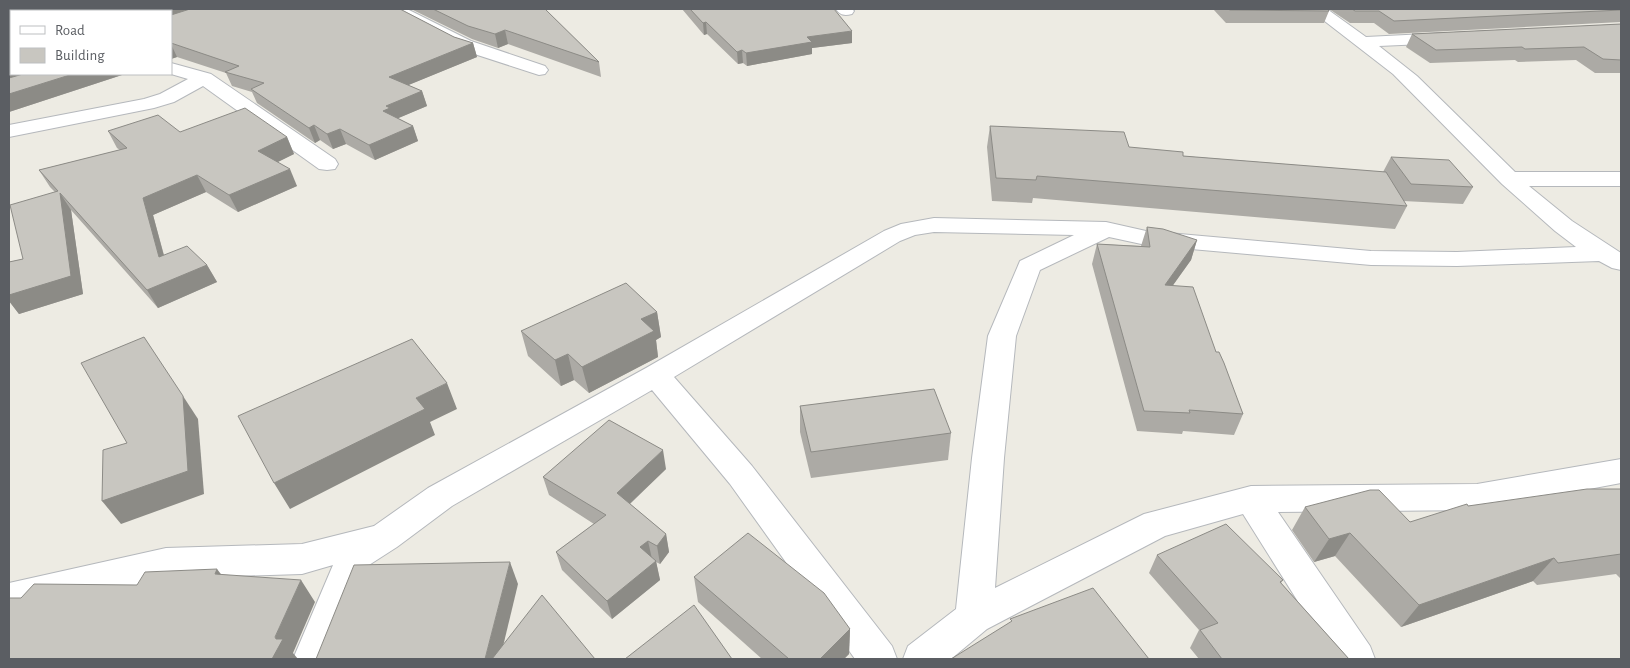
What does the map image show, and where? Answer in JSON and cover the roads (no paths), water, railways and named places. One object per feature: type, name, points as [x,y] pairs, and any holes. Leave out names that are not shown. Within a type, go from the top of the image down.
[{"type":"street","points":[[395,9],[465,45],[539,70]]},
{"type":"street","points":[[1317,9],[1408,79],[1541,208],[1611,258]]},
{"type":"street","points":[[1360,42],[1466,37]]},
{"type":"street","points":[[172,68],[204,78],[327,164]]},
{"type":"street","points":[[9,131],[147,104],[166,98],[204,78]]},
{"type":"street","points":[[1511,179],[1621,179]]},
{"type":"street","points":[[313,659],[356,555],[385,537],[440,497],[656,375],[892,236],[909,229],[934,225],[1106,229],[1146,238],[1286,252],[1371,258],[1611,258]]},
{"type":"street","points":[[974,618],[988,458],[1002,336],[1029,266],[1106,229]]},
{"type":"street","points":[[656,375],[741,475],[878,659]]},
{"type":"street","points":[[922,659],[974,618],[1156,524],[1251,499],[1477,497],[1621,471]]},
{"type":"street","points":[[1251,499],[1356,659]]},
{"type":"street","points":[[9,600],[166,563],[302,559],[385,537]]}]
